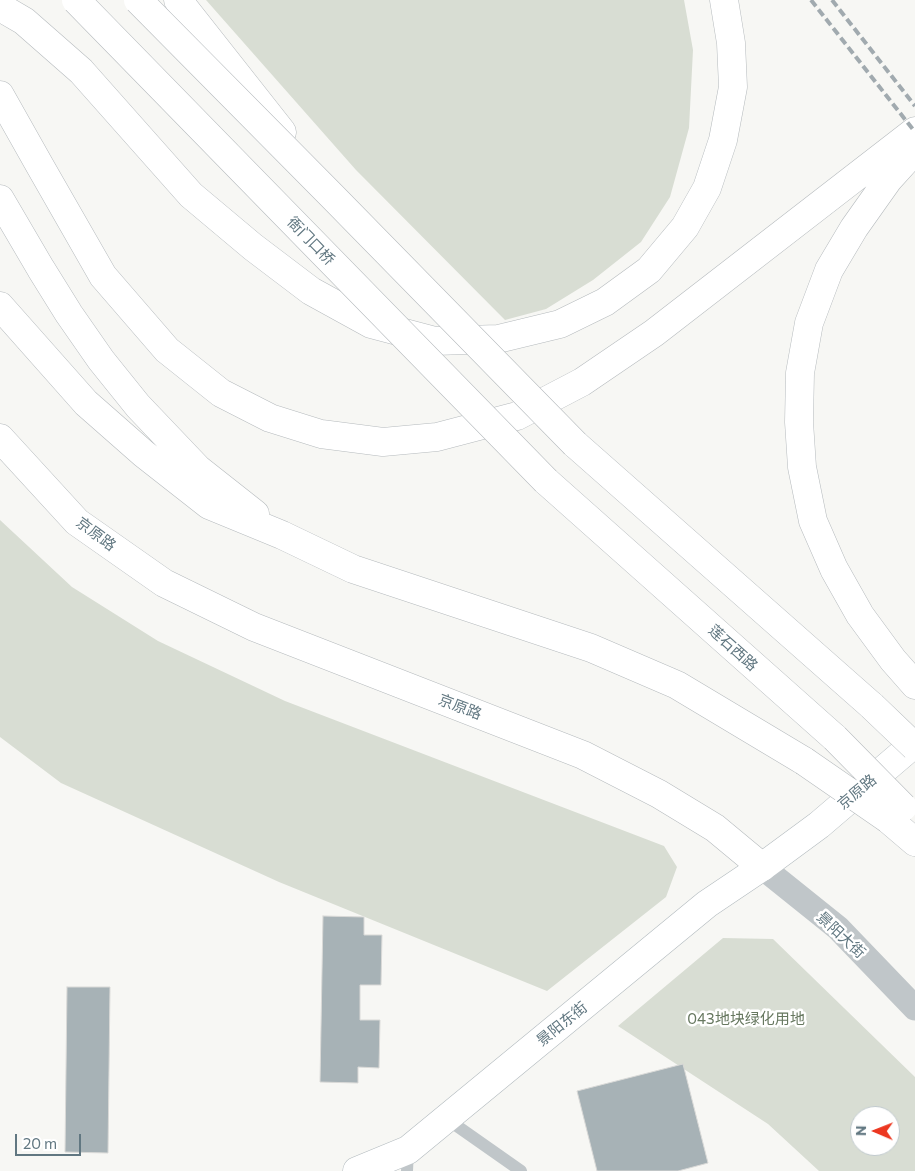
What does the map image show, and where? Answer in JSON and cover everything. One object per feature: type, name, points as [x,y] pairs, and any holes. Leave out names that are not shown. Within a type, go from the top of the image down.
[{"type":"main road","name":"衙门口桥","points":[[76,0],[546,481]]},
{"type":"main road","points":[[138,0],[575,444],[872,706],[915,747]]},
{"type":"main road","points":[[178,0],[332,196]]},
{"type":"main road","points":[[0,7],[24,22],[81,72],[191,195],[253,247],[311,291],[371,324],[435,341],[498,338],[560,324],[605,302],[649,270],[685,227],[707,188],[723,140],[733,87],[731,43],[724,0]]},
{"type":"main road","points":[[0,95],[103,276],[166,350],[221,393],[270,418],[321,434],[383,442],[437,437],[517,416],[582,382],[654,333],[915,131]]},
{"type":"main road","points":[[915,150],[888,180],[854,228],[829,270],[809,323],[800,374],[799,422],[802,467],[813,521],[834,569],[860,615],[893,660],[915,685]]},
{"type":"main road","points":[[0,199],[69,314],[101,360],[138,406],[198,469],[282,535]]},
{"type":"main road","points":[[0,306],[86,403],[144,454],[209,505],[282,535],[353,569],[591,648],[677,685],[804,761],[902,815],[915,842]]},
{"type":"main road","name":"京原路","points":[[0,438],[77,522],[164,583],[254,627],[583,756],[659,794],[715,828],[762,867],[819,825],[915,742]]},
{"type":"main road","name":"莲石西路","points":[[546,481],[835,738],[902,815]]},
{"type":"main road","name":"景阳东街","points":[[357,1171],[407,1161],[447,1119],[707,904],[762,867]]},
{"type":"street","name":"景阳大街","points":[[762,867],[838,928],[915,1008]]},
{"type":"lane","points":[[447,1119],[521,1171]]},
{"type":"green space","points":[[206,0],[684,0],[693,50],[689,128],[670,197],[641,242],[593,280],[546,309],[505,320],[356,170]]},
{"type":"green space","points":[[0,520],[72,587],[158,641],[285,701],[664,846],[677,867],[666,897],[547,991],[279,882],[61,783],[0,737]]},
{"type":"green space","name":"043地块绿化用地","points":[[723,938],[773,939],[915,1077],[915,1171],[819,1171],[768,1124],[618,1026]]},
{"type":"building","points":[[323,916],[364,917],[364,935],[382,935],[381,985],[360,985],[360,1020],[380,1020],[379,1068],[358,1067],[358,1083],[320,1082]]},
{"type":"building","points":[[67,987],[110,987],[108,1153],[65,1152]]},
{"type":"building","points":[[683,1064],[708,1163],[678,1171],[597,1171],[577,1091]]},
{"type":"railway","points":[[811,0],[915,132]]},
{"type":"railway","points":[[832,0],[915,106]]}]
